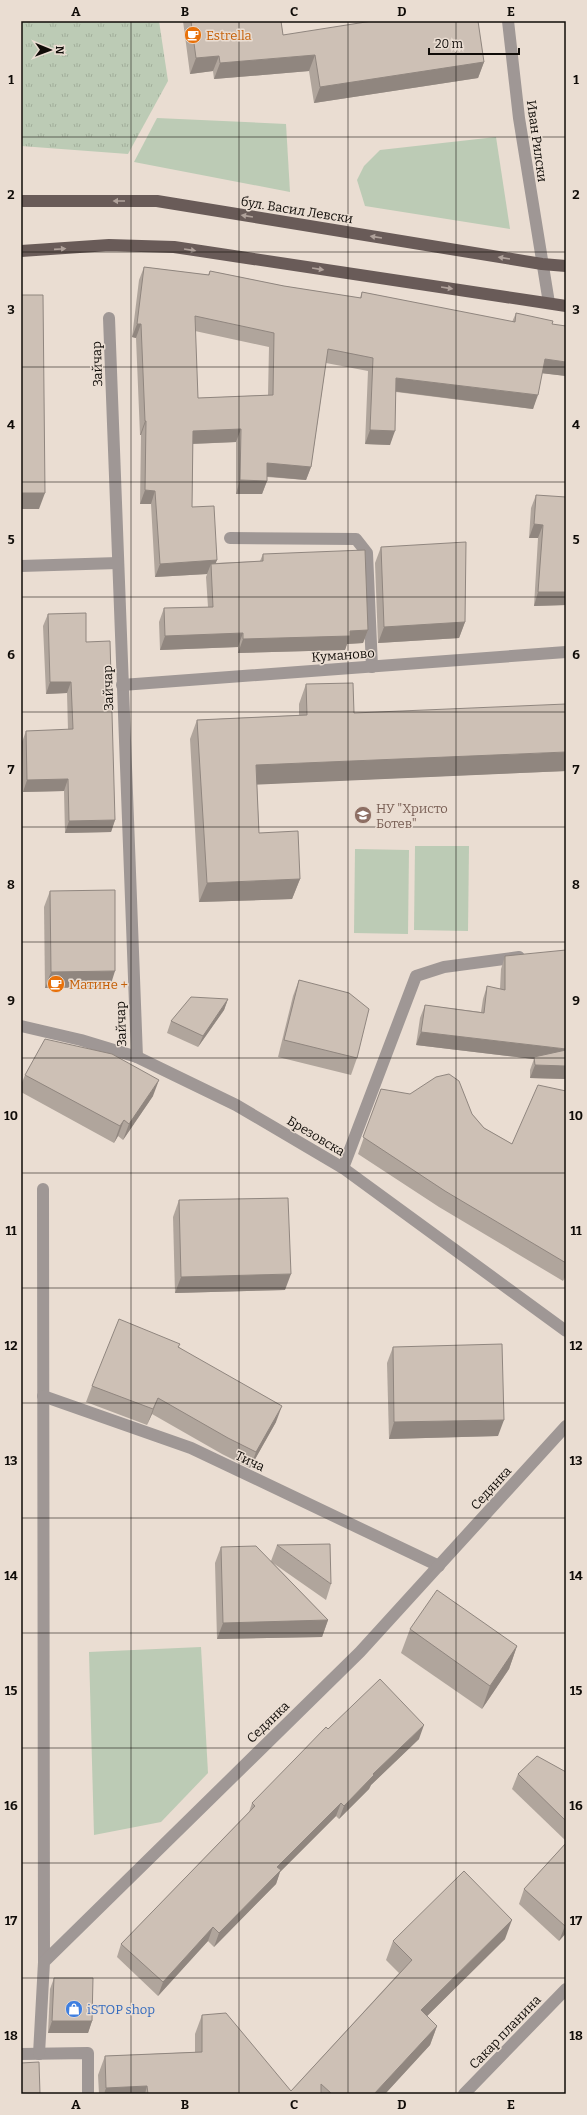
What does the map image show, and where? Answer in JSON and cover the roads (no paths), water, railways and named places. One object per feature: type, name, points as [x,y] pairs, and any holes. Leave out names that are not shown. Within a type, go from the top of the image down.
[{"type":"main road","name":"бул. Васил Левски","points":[[21,201],[157,201],[542,264],[566,266]]},
{"type":"main road","points":[[21,251],[110,245],[174,247],[566,306]]},
{"type":"street","name":"Иван Рилски","points":[[508,21],[519,118],[549,303]]},
{"type":"street","name":"Зайчар","points":[[109,318],[137,1057]]},
{"type":"street","points":[[230,538],[356,539],[367,553],[372,667]]},
{"type":"street","points":[[21,566],[118,563]]},
{"type":"street","name":"Куманово","points":[[122,685],[566,652]]},
{"type":"street","points":[[343,1168],[416,976],[444,966],[528,956]]},
{"type":"street","name":"Брезовска","points":[[21,1026],[81,1040],[137,1057],[236,1105],[343,1168],[566,1331]]},
{"type":"street","points":[[39,2054],[44,1962],[42,1189]]},
{"type":"street","name":"Тича","points":[[43,1396],[191,1448],[439,1566]]},
{"type":"street","name":"Седянка","points":[[44,1962],[360,1652],[566,1426]]},
{"type":"street","name":"Сакар планина","points":[[464,2094],[566,1989]]},
{"type":"street","points":[[21,2054],[88,2053],[88,2094]]},
{"type":"place","name":"Estrella","points":[[193,35]]},
{"type":"place","name":"НУ \"Христо Ботев\"","points":[[363,815]]},
{"type":"place","name":"Матине +","points":[[56,984]]},
{"type":"place","name":"iSTOP shop","points":[[74,2009]]}]
